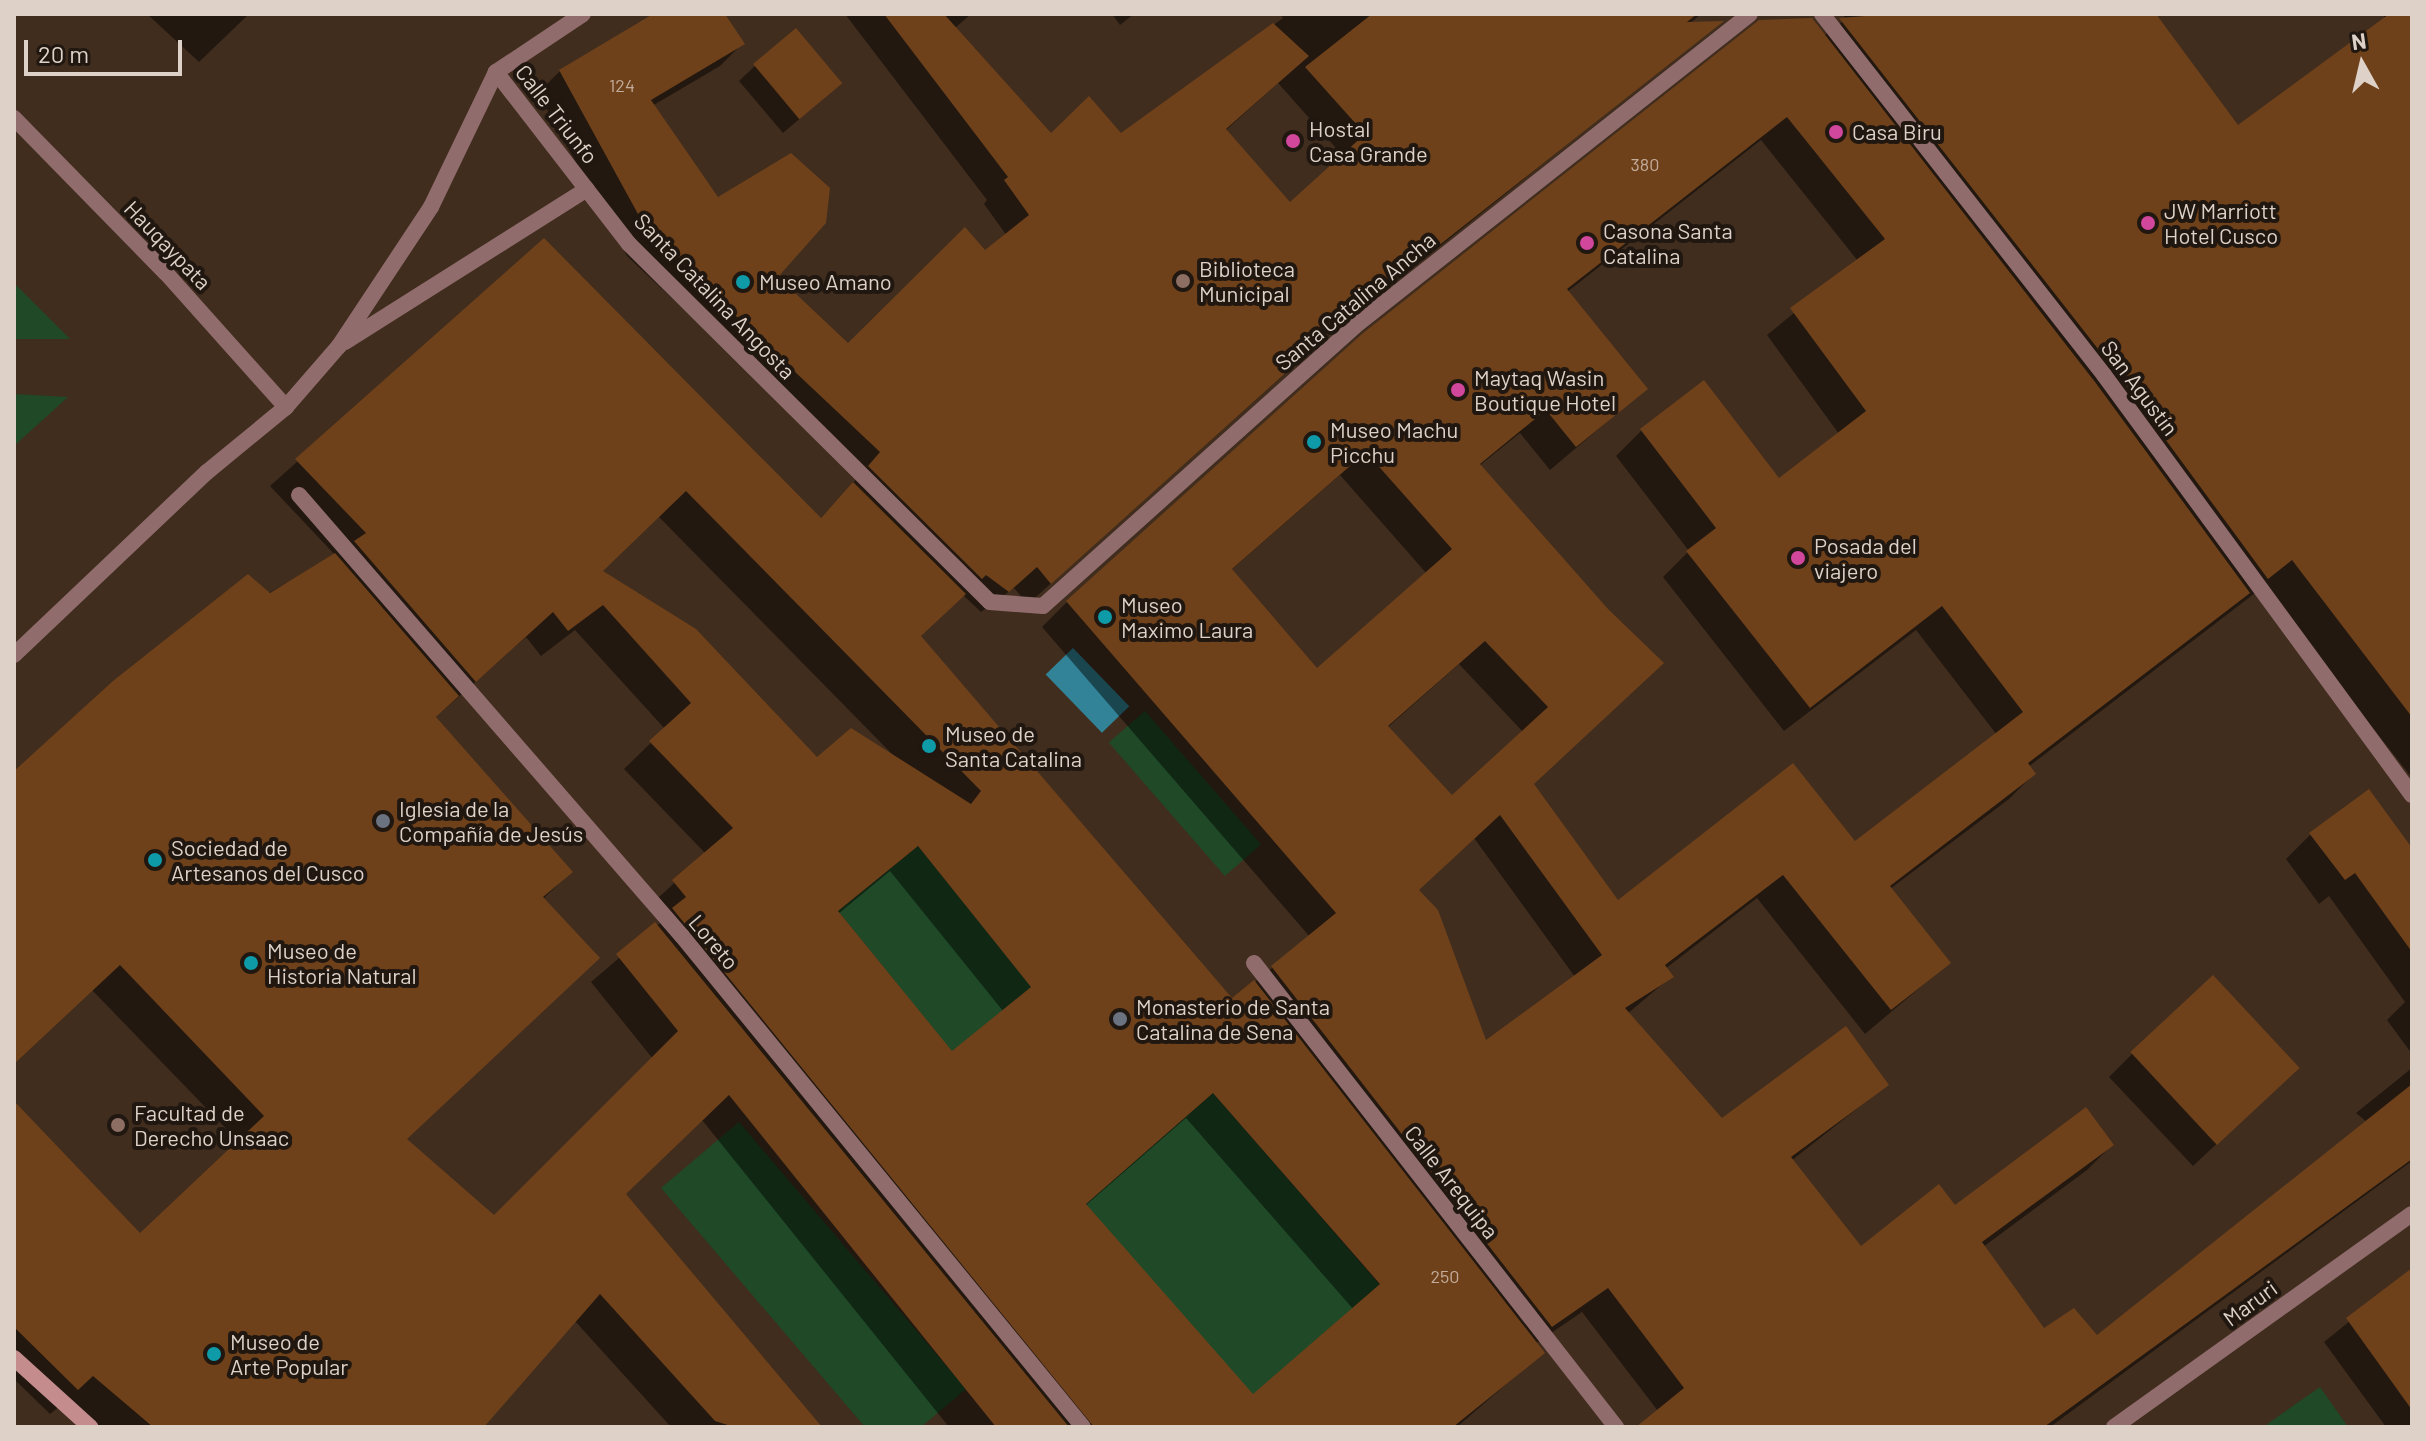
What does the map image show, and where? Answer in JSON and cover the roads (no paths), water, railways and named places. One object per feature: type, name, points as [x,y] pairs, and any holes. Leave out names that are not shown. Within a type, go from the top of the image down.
[{"type":"street","name":"Calle Triunfo","points":[[583,14],[496,72],[587,189]]},
{"type":"street","name":"Santa Catalina Ancha","points":[[990,602],[1043,606],[1355,326],[1750,14]]},
{"type":"street","name":"San Agustín","points":[[1822,14],[2104,375],[2412,795]]},
{"type":"street","points":[[14,655],[207,472],[286,407],[339,346],[431,207],[496,72]]},
{"type":"street","name":"Hauqaypata","points":[[14,118],[286,407]]},
{"type":"street","points":[[339,346],[587,189]]},
{"type":"street","name":"Santa Catalina Angosta","points":[[587,189],[629,244],[990,602]]},
{"type":"street","name":"Loreto","points":[[299,495],[682,936],[1083,1427]]},
{"type":"street","name":"Calle Arequipa","points":[[1254,963],[1616,1427]]},
{"type":"street","name":"Maruri","points":[[2114,1427],[2412,1214]]},
{"type":"street","points":[[14,1358],[90,1427]]},
{"type":"water","points":[[1073,648],[1129,706],[1102,733],[1046,674]]},
{"type":"place","name":"Casa Biru","points":[[1836,132]]},
{"type":"place","name":"Hostal Casa Grande","points":[[1293,141]]},
{"type":"place","name":"JW Marriott Hotel Cusco","points":[[2148,223]]},
{"type":"place","name":"Casona Santa Catalina","points":[[1587,243]]},
{"type":"place","name":"Biblioteca Municipal","points":[[1183,281]]},
{"type":"place","name":"Museo Amano","points":[[743,282]]},
{"type":"place","name":"Maytaq Wasin Boutique Hotel","points":[[1458,390]]},
{"type":"place","name":"Museo Machu Picchu","points":[[1314,442]]},
{"type":"place","name":"Posada del viajero","points":[[1798,558]]},
{"type":"place","name":"Museo Maximo Laura","points":[[1105,617]]},
{"type":"place","name":"Museo de Santa Catalina","points":[[929,746]]},
{"type":"place","name":"Iglesia de la Compañía de Jesús","points":[[383,821]]},
{"type":"place","name":"Sociedad de Artesanos del Cusco","points":[[155,860]]},
{"type":"place","name":"Museo de Historia Natural","points":[[251,963]]},
{"type":"place","name":"Monasterio de Santa Catalina de Sena","points":[[1120,1019]]},
{"type":"place","name":"Facultad de Derecho Unsaac","points":[[118,1125]]},
{"type":"place","name":"Museo de Arte Popular","points":[[214,1354]]}]
